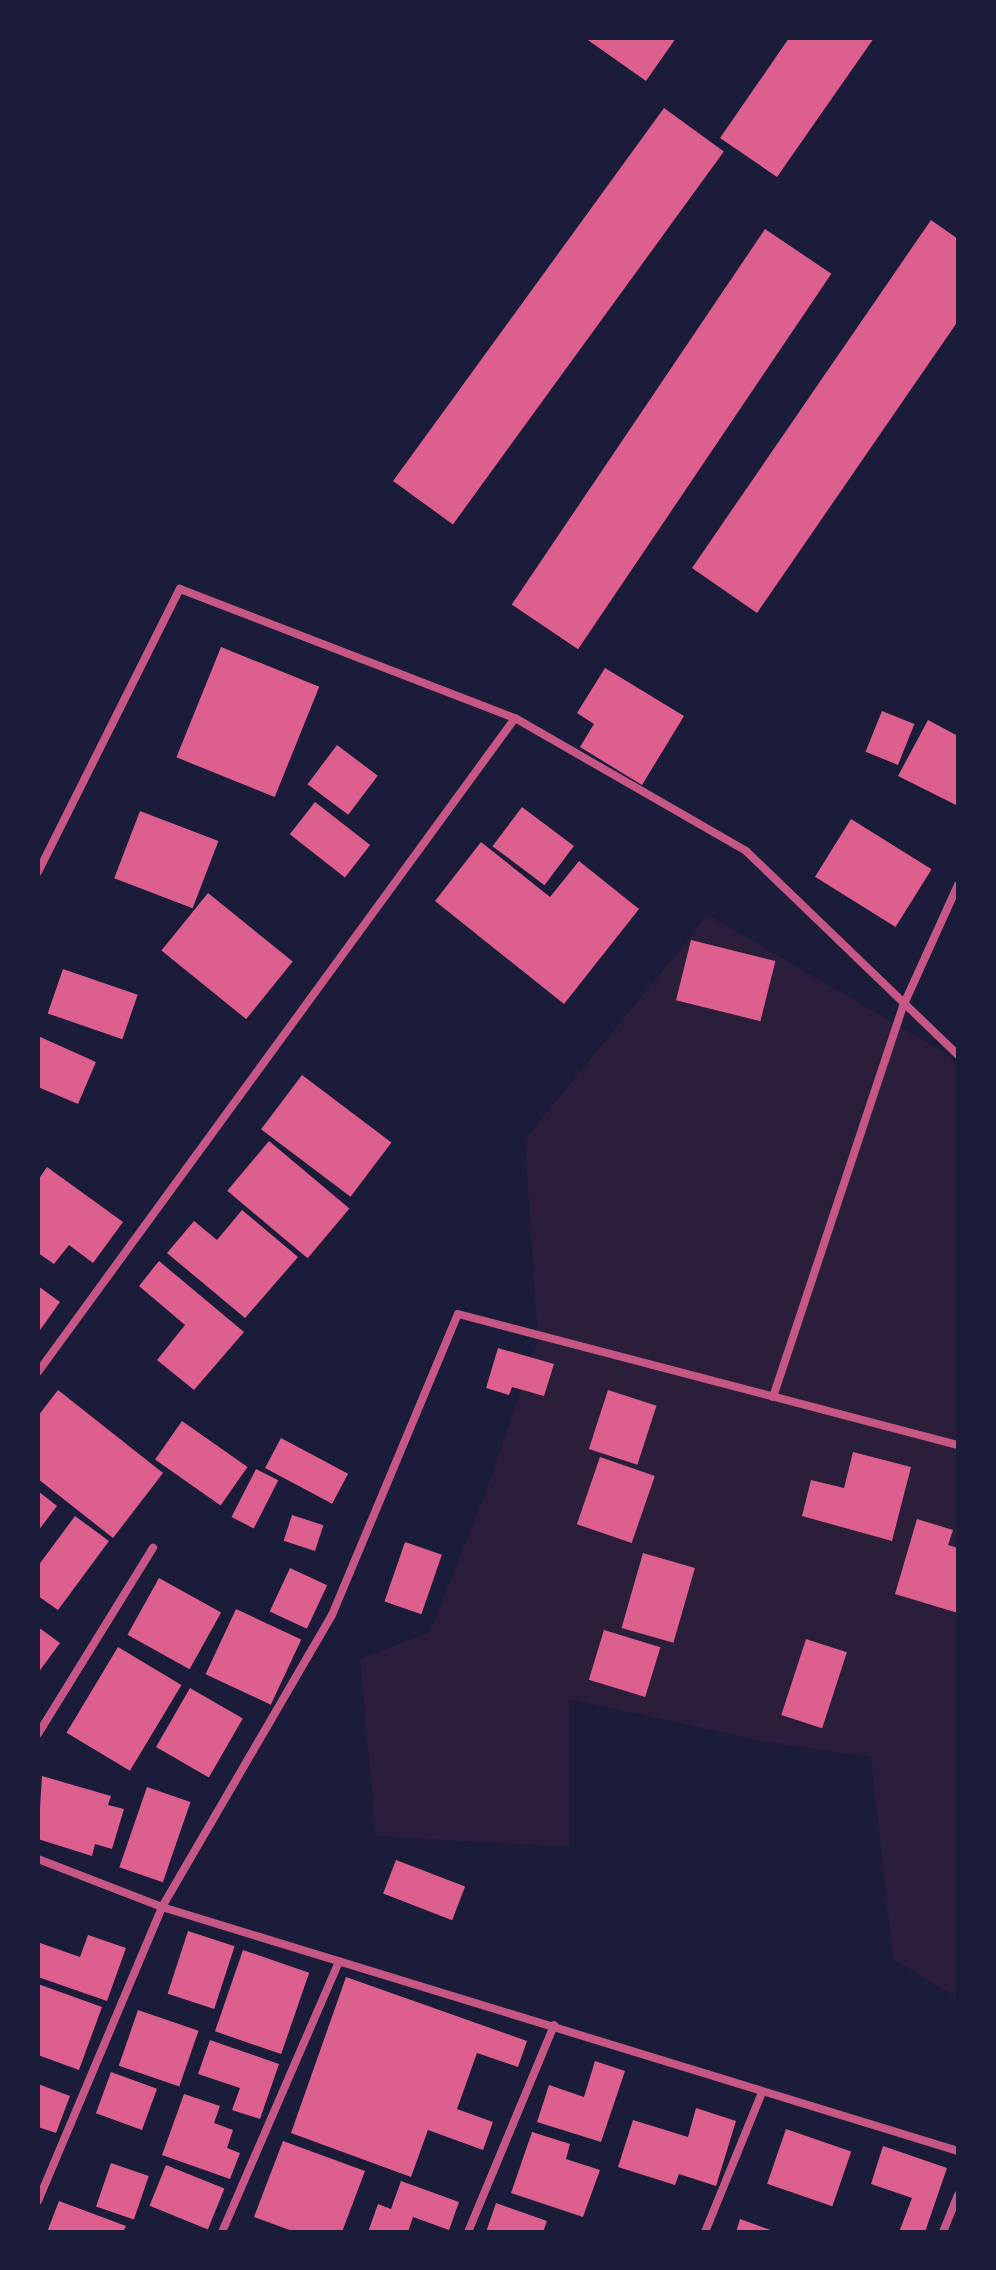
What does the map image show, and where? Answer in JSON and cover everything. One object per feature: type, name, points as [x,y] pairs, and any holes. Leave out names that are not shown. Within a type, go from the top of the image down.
[{"type":"street","points":[[38,872],[180,589],[515,718],[746,851],[958,1055]]},
{"type":"street","points":[[38,1372],[515,718]]},
{"type":"street","points":[[773,1397],[904,1004],[958,885]]},
{"type":"street","points":[[38,2201],[162,1907],[332,1615],[458,1314],[958,1445]]},
{"type":"street","points":[[38,1734],[153,1548]]},
{"type":"street","points":[[38,1859],[162,1907],[958,2151]]},
{"type":"street","points":[[222,2232],[339,1961]]},
{"type":"street","points":[[468,2232],[554,2025]]},
{"type":"street","points":[[705,2232],[762,2092]]},
{"type":"street","points":[[943,2232],[958,2195]]},
{"type":"shaded area","points":[[708,915],[945,1053],[958,1066],[958,1998],[893,1959],[871,1757],[763,1741],[569,1699],[569,1847],[376,1836],[360,1659],[430,1632],[486,1492],[538,1340],[525,1139]]},
{"type":"building","points":[[585,38],[676,38],[646,81]]},
{"type":"building","points":[[789,38],[874,38],[777,177],[720,138]]},
{"type":"building","points":[[664,108],[724,151],[453,524],[393,481]]},
{"type":"building","points":[[931,220],[958,239],[958,321],[757,613],[692,568]]},
{"type":"building","points":[[765,229],[831,274],[578,649],[512,605]]},
{"type":"building","points":[[221,647],[319,687],[275,797],[176,757]]},
{"type":"building","points":[[605,668],[684,716],[642,785],[580,747],[594,724],[577,713]]},
{"type":"building","points":[[882,711],[914,724],[898,765],[866,752]]},
{"type":"building","points":[[928,720],[958,736],[958,806],[898,776]]},
{"type":"building","points":[[337,745],[378,776],[348,815],[308,784]]},
{"type":"building","points":[[315,802],[370,845],[345,877],[290,834]]},
{"type":"building","points":[[522,807],[574,846],[544,885],[493,846]]},
{"type":"building","points":[[140,811],[218,841],[193,908],[114,878]]},
{"type":"building","points":[[851,819],[932,869],[896,927],[815,877]]},
{"type":"building","points":[[481,842],[550,897],[579,861],[639,909],[564,1004],[435,901]]},
{"type":"building","points":[[208,893],[293,962],[246,1019],[161,951]]},
{"type":"building","points":[[691,940],[775,961],[760,1021],[676,1000]]},
{"type":"building","points":[[63,969],[138,995],[122,1039],[48,1013]]},
{"type":"building","points":[[38,1036],[96,1062],[78,1104],[38,1087]]},
{"type":"building","points":[[302,1075],[391,1142],[351,1197],[261,1129]]},
{"type":"building","points":[[269,1141],[349,1208],[308,1258],[227,1191]]},
{"type":"building","points":[[47,1167],[123,1222],[93,1263],[69,1245],[54,1264],[38,1253],[38,1180]]},
{"type":"building","points":[[242,1210],[298,1257],[245,1318],[167,1253],[194,1221],[217,1240]]},
{"type":"building","points":[[159,1261],[244,1332],[194,1390],[157,1360],[185,1325],[139,1286]]},
{"type":"building","points":[[38,1286],[60,1302],[38,1333]]},
{"type":"building","points":[[498,1348],[554,1364],[544,1396],[512,1387],[509,1395],[486,1388]]},
{"type":"building","points":[[58,1390],[163,1473],[113,1538],[38,1479],[38,1416]]},
{"type":"building","points":[[608,1390],[657,1406],[637,1465],[589,1449]]},
{"type":"building","points":[[182,1421],[248,1467],[221,1505],[155,1460]]},
{"type":"building","points":[[281,1438],[348,1474],[332,1504],[265,1468]]},
{"type":"building","points":[[853,1452],[911,1467],[892,1541],[802,1516],[811,1480],[844,1488]]},
{"type":"building","points":[[600,1457],[655,1476],[632,1543],[577,1524]]},
{"type":"building","points":[[256,1469],[278,1480],[254,1528],[231,1517]]},
{"type":"building","points":[[38,1491],[57,1506],[38,1531]]},
{"type":"building","points":[[292,1515],[323,1525],[315,1551],[284,1541]]},
{"type":"building","points":[[75,1516],[109,1541],[58,1610],[38,1596],[38,1566]]},
{"type":"building","points":[[917,1519],[953,1530],[948,1545],[958,1548],[958,1613],[895,1594]]},
{"type":"building","points":[[405,1542],[442,1555],[421,1614],[384,1602]]},
{"type":"building","points":[[643,1553],[695,1568],[673,1643],[622,1628]]},
{"type":"building","points":[[290,1568],[327,1585],[307,1629],[270,1612]]},
{"type":"building","points":[[159,1578],[221,1612],[190,1669],[127,1635]]},
{"type":"building","points":[[236,1609],[301,1639],[271,1705],[206,1674]]},
{"type":"building","points":[[38,1627],[60,1643],[38,1673]]},
{"type":"building","points":[[604,1630],[660,1647],[645,1697],[589,1680]]},
{"type":"building","points":[[806,1639],[847,1652],[822,1728],[781,1715]]},
{"type":"building","points":[[118,1647],[181,1685],[130,1771],[66,1733]]},
{"type":"building","points":[[190,1688],[243,1718],[209,1777],[156,1747]]},
{"type":"building","points":[[42,1776],[111,1796],[108,1805],[124,1809],[112,1849],[95,1844],[92,1856],[38,1839]]},
{"type":"building","points":[[147,1787],[190,1802],[163,1882],[119,1867]]},
{"type":"building","points":[[396,1860],[465,1887],[452,1920],[383,1894]]},
{"type":"building","points":[[188,1931],[235,1946],[214,2009],[168,1994]]},
{"type":"building","points":[[88,1935],[126,1948],[107,2001],[38,1977],[40,1943],[80,1957]]},
{"type":"building","points":[[243,1950],[309,1973],[281,2054],[215,2031]]},
{"type":"building","points":[[346,1977],[527,2041],[518,2067],[477,2053],[457,2109],[493,2122],[483,2150],[428,2130],[411,2177],[291,2133]]},
{"type":"building","points":[[38,1984],[102,2007],[79,2070],[38,2055]]},
{"type":"building","points":[[138,2010],[199,2031],[179,2087],[119,2066]]},
{"type":"building","points":[[210,2040],[279,2064],[260,2119],[232,2110],[240,2088],[198,2074]]},
{"type":"building","points":[[595,2061],[625,2071],[601,2142],[537,2122],[549,2085],[584,2097]]},
{"type":"building","points":[[111,2072],[157,2089],[142,2130],[96,2113]]},
{"type":"building","points":[[38,2084],[70,2096],[56,2133],[38,2127]]},
{"type":"building","points":[[184,2094],[220,2106],[214,2123],[233,2130],[227,2148],[240,2153],[230,2179],[162,2155]]},
{"type":"building","points":[[696,2108],[736,2121],[716,2186],[679,2174],[675,2185],[618,2167],[633,2120],[688,2137]]},
{"type":"building","points":[[786,2129],[851,2151],[832,2206],[767,2184]]},
{"type":"building","points":[[532,2132],[570,2144],[566,2159],[600,2170],[583,2217],[511,2193]]},
{"type":"building","points":[[283,2141],[365,2171],[342,2232],[295,2232],[254,2217]]},
{"type":"building","points":[[883,2146],[947,2168],[925,2232],[899,2232],[912,2198],[871,2184]]},
{"type":"building","points":[[111,2163],[149,2176],[134,2220],[96,2206]]},
{"type":"building","points":[[166,2165],[224,2189],[208,2229],[150,2206]]},
{"type":"building","points":[[401,2181],[459,2202],[449,2230],[413,2217],[408,2232],[368,2232],[378,2204],[391,2209]]},
{"type":"building","points":[[59,2201],[126,2226],[123,2232],[47,2232]]},
{"type":"building","points":[[496,2203],[547,2221],[543,2232],[486,2232]]},
{"type":"building","points":[[740,2219],[776,2232],[736,2232]]}]
